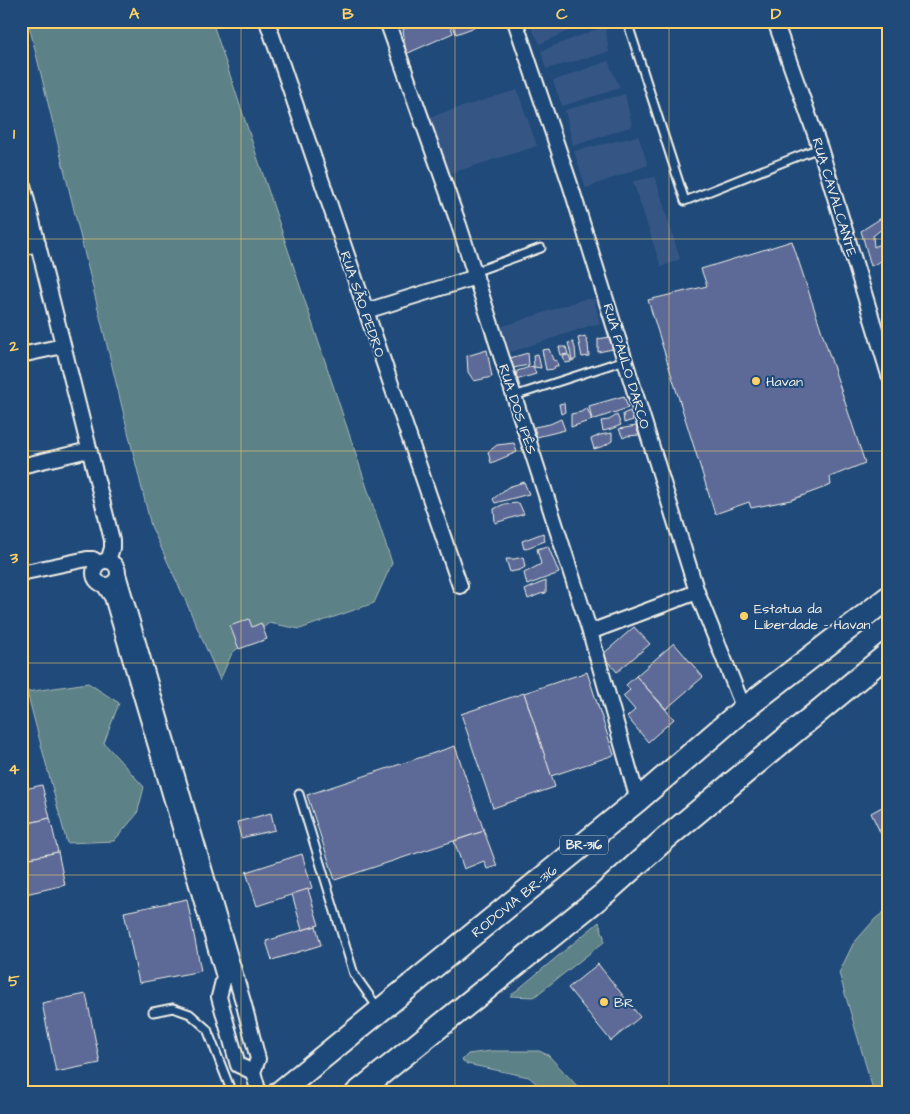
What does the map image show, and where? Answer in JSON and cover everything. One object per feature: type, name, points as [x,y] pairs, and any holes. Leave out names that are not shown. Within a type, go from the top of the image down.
[{"type":"highway","name":"RODOVIA BR-316","points":[[280,1093],[638,800],[744,709],[889,597]]},
{"type":"highway","points":[[357,1093],[605,893],[664,839],[889,653]]},
{"type":"street","name":"RUA SÃO PEDRO","points":[[267,21],[460,586]]},
{"type":"street","name":"RUA DOS IPÊS","points":[[387,21],[459,225],[590,632],[638,800]]},
{"type":"street","name":"RUA PAULO DARCO","points":[[515,21],[570,184],[697,592],[744,709]]},
{"type":"street","name":"RUA CAVALCANTE","points":[[775,21],[820,148],[889,375]]},
{"type":"street","points":[[21,177],[112,540],[112,548],[104,562],[96,567],[94,571],[95,576],[100,583],[109,584],[114,582],[118,574]]},
{"type":"street","points":[[21,248],[38,244]]},
{"type":"street","points":[[366,311],[475,275]]},
{"type":"street","points":[[21,355],[63,346]]},
{"type":"street","points":[[21,466],[89,450]]},
{"type":"street","points":[[21,573],[87,559],[112,562],[116,566],[229,975],[219,997],[230,1040],[238,1065],[253,1072]]},
{"type":"street","points":[[104,584],[112,597],[229,975],[251,1034],[258,1059],[253,1072],[259,1093]]},
{"type":"street","points":[[590,632],[697,592]]},
{"type":"street","points":[[230,1040],[251,1034]]},
{"type":"lane","points":[[627,21],[685,201],[820,148]]},
{"type":"lane","points":[[475,275],[541,248]]},
{"type":"lane","points":[[514,396],[625,360]]},
{"type":"lane","points":[[299,794],[354,974],[380,1011]]},
{"type":"lane","points":[[153,1012],[173,1008],[190,1014],[207,1029],[232,1093]]},
{"type":"shaded area","points":[[528,21],[589,21],[540,44]]},
{"type":"shaded area","points":[[605,26],[609,52],[546,69],[541,51]]},
{"type":"shaded area","points":[[608,61],[620,88],[562,106],[553,81]]},
{"type":"shaded area","points":[[517,90],[537,146],[448,174],[426,118]]},
{"type":"shaded area","points":[[625,94],[632,126],[573,146],[565,110]]},
{"type":"shaded area","points":[[638,136],[648,165],[586,188],[574,151]]},
{"type":"shaded area","points":[[655,177],[680,259],[661,267],[633,181]]},
{"type":"shaded area","points":[[584,299],[594,299],[600,324],[511,352],[501,327]]},
{"type":"green space","points":[[28,21],[212,21],[392,563],[374,603],[300,629],[269,623],[232,653],[220,680],[151,526]]},
{"type":"green space","points":[[88,683],[119,703],[104,743],[144,787],[137,814],[114,841],[67,843],[27,692]]},
{"type":"green space","points":[[889,908],[889,1093],[874,1093],[839,973],[853,944],[875,919]]},
{"type":"green space","points":[[599,922],[604,942],[534,997],[510,996]]},
{"type":"green space","points":[[491,1051],[539,1051],[548,1055],[580,1089],[575,1093],[547,1093],[529,1077],[467,1064],[462,1060],[468,1054]]},
{"type":"building","points":[[426,21],[449,21],[453,33],[406,54],[403,29]]},
{"type":"building","points":[[451,21],[492,21],[456,34]]},
{"type":"building","points":[[889,213],[889,223],[873,236],[874,247],[884,242],[880,238],[885,235],[882,230],[889,225],[889,263],[886,264],[883,260],[871,266],[861,231]]},
{"type":"building","name":"Havan","points":[[792,241],[865,463],[830,477],[831,485],[791,500],[751,508],[749,502],[715,514],[648,300],[707,286],[701,269]]},
{"type":"building","points":[[585,336],[589,356],[582,357],[578,338]]},
{"type":"building","points":[[610,337],[613,349],[598,352],[598,339]]},
{"type":"building","points":[[573,342],[576,359],[572,361],[568,343]]},
{"type":"building","points":[[559,347],[566,347],[568,354],[561,355]]},
{"type":"building","points":[[549,349],[553,360],[557,361],[558,366],[555,366],[554,369],[546,370],[542,350]]},
{"type":"building","points":[[487,350],[492,377],[474,381],[468,372],[467,356]]},
{"type":"building","points":[[528,353],[529,365],[513,368],[510,358]]},
{"type":"building","points":[[538,354],[541,368],[534,367],[533,355]]},
{"type":"building","points":[[569,355],[571,362],[565,363],[563,356]]},
{"type":"building","points":[[533,366],[536,374],[516,380],[517,371]]},
{"type":"building","points":[[624,396],[628,408],[592,420],[589,406]]},
{"type":"building","points":[[564,403],[565,412],[561,414],[559,404]]},
{"type":"building","points":[[587,408],[592,420],[571,427],[571,414],[581,412]]},
{"type":"building","points":[[630,411],[633,420],[624,423],[623,414]]},
{"type":"building","points":[[617,415],[621,425],[603,431],[601,421],[609,420]]},
{"type":"building","points":[[561,419],[565,430],[537,437],[534,427],[550,424]]},
{"type":"building","points":[[636,426],[639,435],[623,438],[619,429]]},
{"type":"building","points":[[612,433],[612,441],[594,449],[591,439]]},
{"type":"building","points":[[514,443],[517,452],[491,463],[488,452],[497,445]]},
{"type":"building","points":[[524,482],[529,494],[495,503],[493,499],[508,487]]},
{"type":"building","points":[[519,503],[524,514],[495,523],[494,509],[504,504]]},
{"type":"building","points":[[543,533],[545,541],[524,549],[522,541]]},
{"type":"building","points":[[548,546],[559,573],[527,585],[524,573],[541,564],[537,549]]},
{"type":"building","points":[[523,557],[525,567],[510,572],[506,559]]},
{"type":"building","points":[[546,581],[546,593],[528,599],[525,590]]},
{"type":"building","points":[[249,619],[252,627],[261,623],[267,639],[239,649],[230,626]]},
{"type":"building","points":[[634,627],[650,644],[617,672],[602,655]]},
{"type":"building","points":[[674,643],[703,677],[666,709],[636,676]]},
{"type":"building","points":[[587,672],[614,755],[551,776],[524,693]]},
{"type":"building","points":[[636,676],[674,719],[648,742],[627,717],[635,710],[623,696],[630,690],[626,685]]},
{"type":"building","points":[[524,693],[555,787],[493,808],[461,714]]},
{"type":"building","points":[[455,746],[484,831],[335,880],[307,795]]},
{"type":"building","points":[[42,785],[50,818],[21,825],[21,790]]},
{"type":"building","points":[[889,803],[889,851],[871,813]]},
{"type":"building","points":[[271,813],[275,830],[241,838],[237,822]]},
{"type":"building","points":[[50,818],[58,852],[21,860],[21,825]]},
{"type":"building","points":[[484,831],[497,866],[487,869],[484,861],[464,869],[454,841]]},
{"type":"building","points":[[58,852],[65,885],[21,895],[21,860]]},
{"type":"building","points":[[302,854],[312,888],[257,906],[246,872]]},
{"type":"building","points":[[308,889],[319,925],[302,930],[292,894]]},
{"type":"building","points":[[187,899],[201,971],[139,983],[124,912]]},
{"type":"building","points":[[316,926],[321,945],[272,960],[266,941]]},
{"type":"building","name":"BR","points":[[598,964],[640,1017],[611,1041],[568,988]]},
{"type":"building","points":[[86,994],[100,1063],[56,1072],[42,1003]]},
{"type":"place","name":"Havan","points":[[756,381]]},
{"type":"place","name":"Estatua da Liberdade - Havan","points":[[744,616]]},
{"type":"place","name":"BR","points":[[604,1002]]}]
